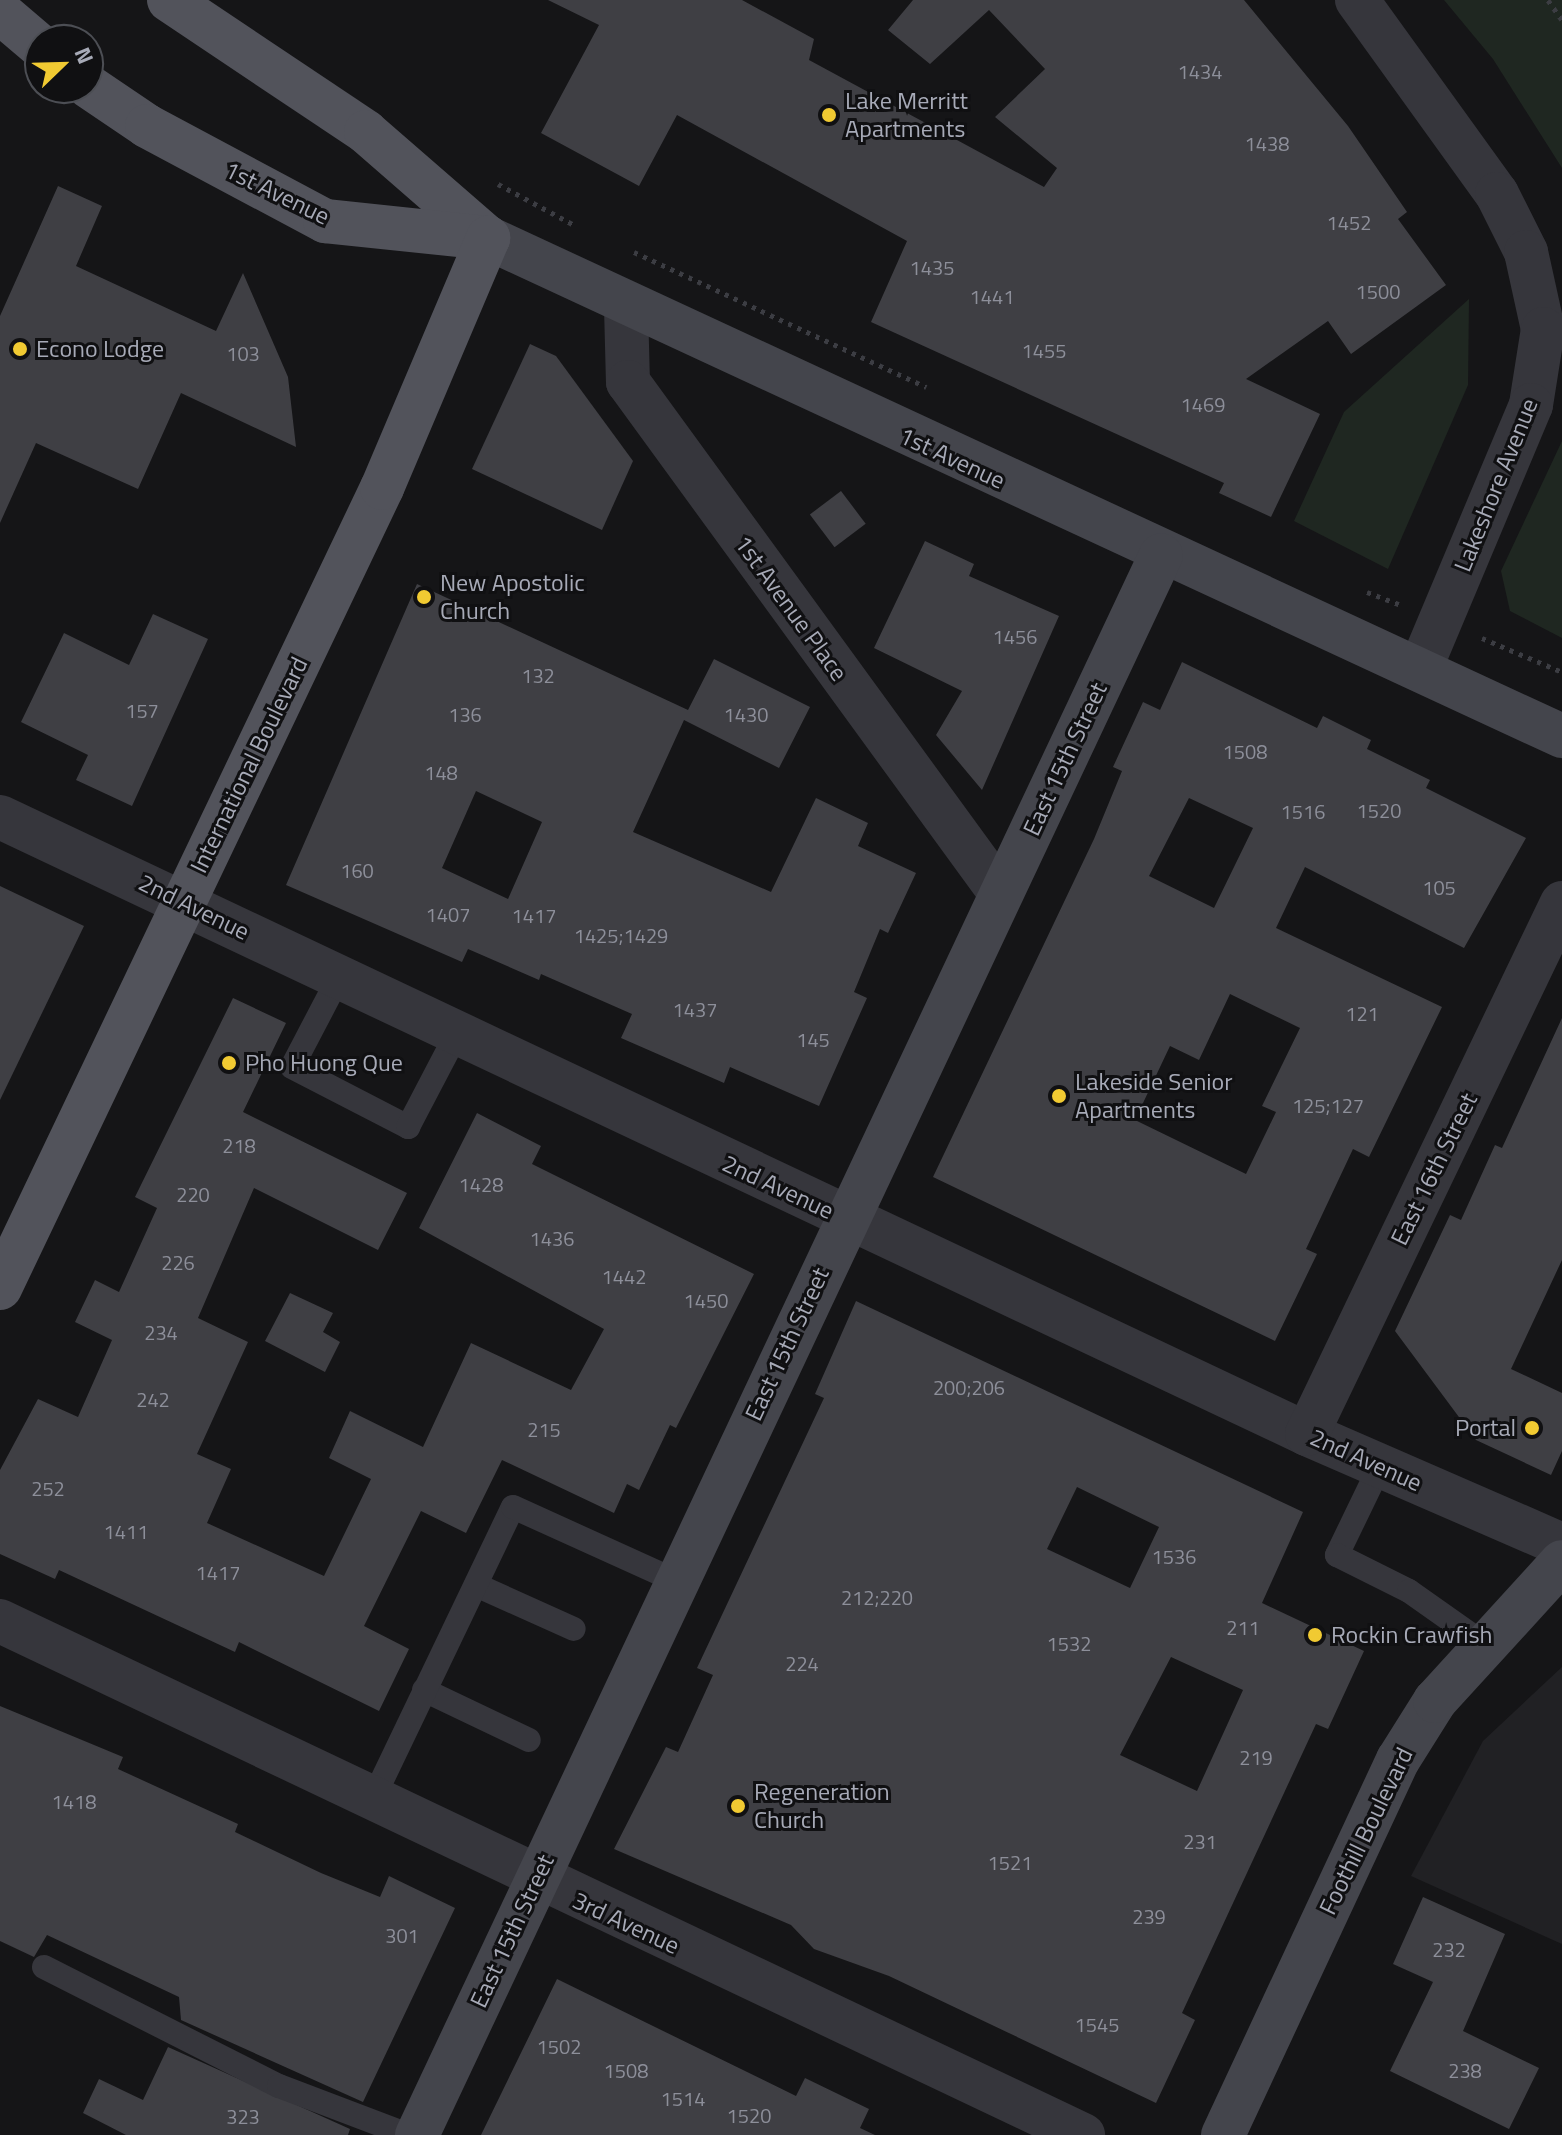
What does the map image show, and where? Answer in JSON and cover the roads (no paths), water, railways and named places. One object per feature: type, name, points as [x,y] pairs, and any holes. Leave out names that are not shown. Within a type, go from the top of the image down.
[{"type":"main road","name":"1st Avenue","points":[[169,0],[366,132],[488,238],[626,307],[1161,555],[1420,669]]},
{"type":"main road","points":[[0,12],[24,32]]},
{"type":"main road","name":"1st Avenue","points":[[104,97],[147,126],[325,221],[488,238]]},
{"type":"main road","name":"International Boulevard","points":[[0,1288],[376,500],[488,238]]},
{"type":"main road","name":"East 15th Street","points":[[417,2135],[1161,555]]},
{"type":"main road","points":[[1420,669],[1562,736]]},
{"type":"main road","name":"Foothill Boulevard","points":[[1223,2135],[1398,1760],[1435,1701],[1562,1562]]},
{"type":"street","name":"Lakeshore Avenue","points":[[1357,0],[1497,194],[1526,252],[1543,329],[1531,405],[1420,669]]},
{"type":"street","name":"1st Avenue Place","points":[[626,307],[628,382],[1001,894]]},
{"type":"street","name":"2nd Avenue","points":[[0,817],[456,1035],[1307,1434],[1562,1545]]},
{"type":"street","name":"East 16th Street","points":[[1307,1434],[1562,903]]},
{"type":"street","name":"3rd Avenue","points":[[0,1621],[371,1803],[1083,2135]]},
{"type":"lane","points":[[338,979],[292,1067],[408,1127],[456,1035]]},
{"type":"lane","points":[[1380,1466],[1337,1555],[1409,1591],[1487,1646]]},
{"type":"lane","points":[[371,1803],[513,1507],[676,1581]]},
{"type":"lane","points":[[476,1585],[574,1629]]},
{"type":"lane","points":[[424,1690],[529,1740]]},
{"type":"lane","points":[[44,1967],[279,2086],[408,2135]]},
{"type":"place","name":"Lake Merritt Apartments","points":[[829,115]]},
{"type":"place","name":"Econo Lodge","points":[[20,349]]},
{"type":"place","name":"New Apostolic Church","points":[[424,597]]},
{"type":"place","name":"Pho Huong Que","points":[[229,1063]]},
{"type":"place","name":"Lakeside Senior Apartments","points":[[1059,1096]]},
{"type":"place","name":"Portal","points":[[1532,1428]]},
{"type":"place","name":"Rockin Crawfish","points":[[1315,1635]]},
{"type":"place","name":"Regeneration Church","points":[[738,1806]]}]
